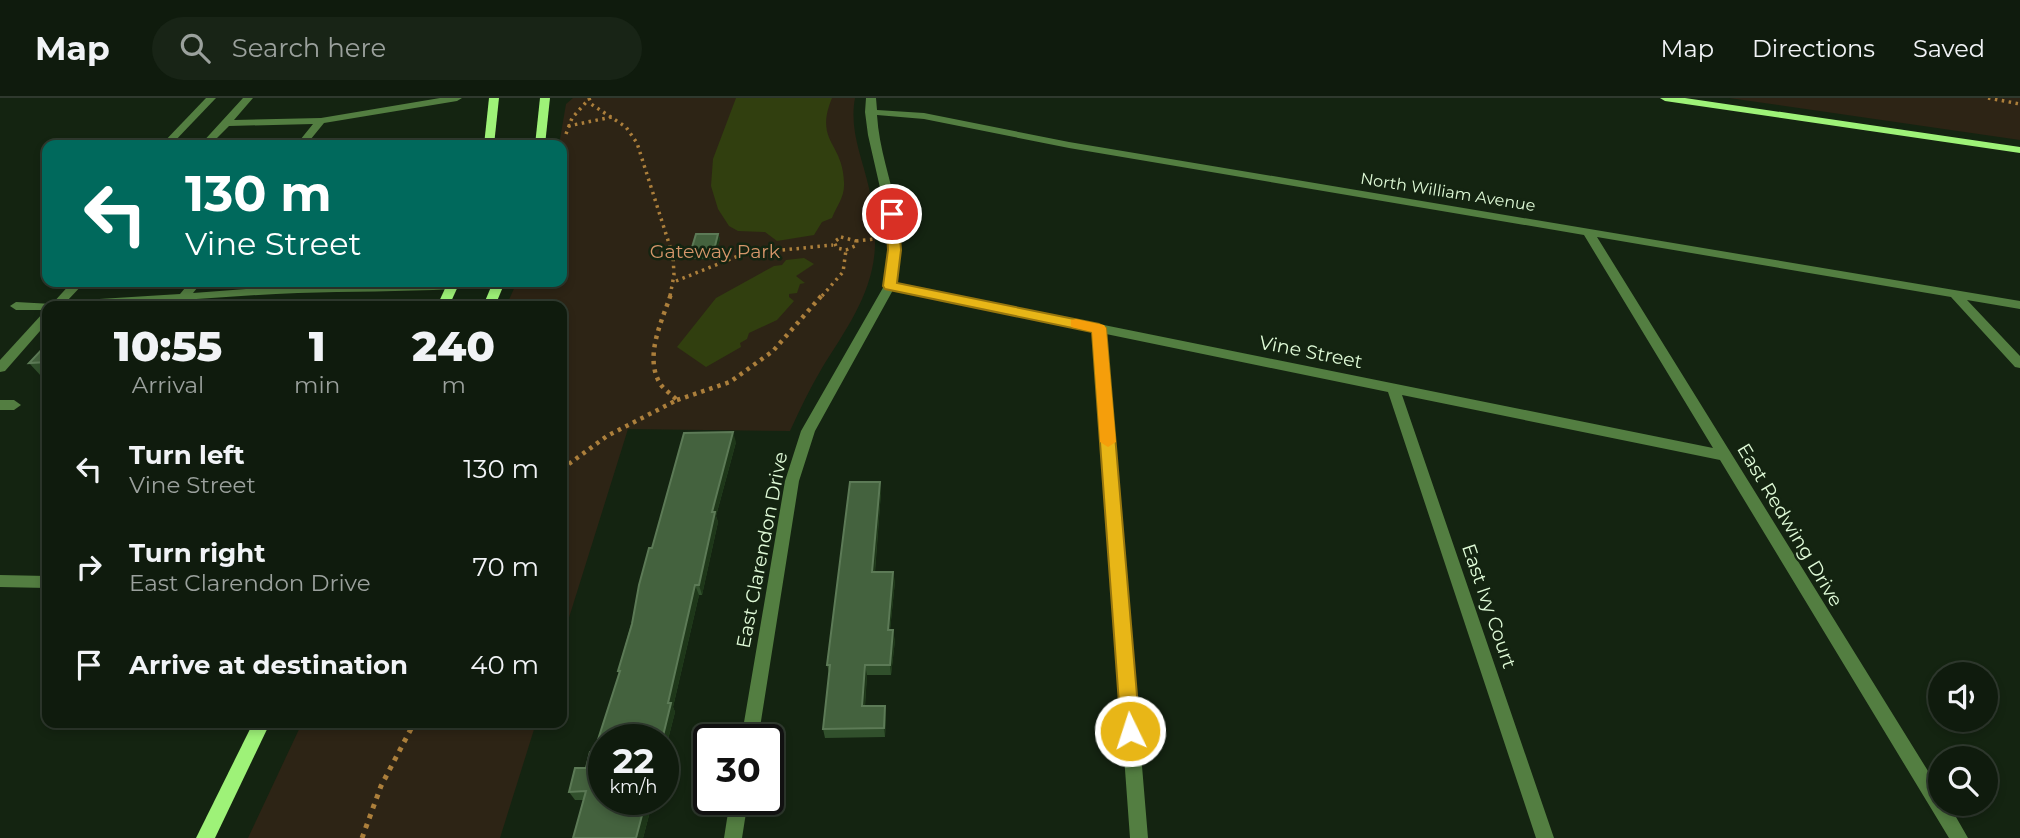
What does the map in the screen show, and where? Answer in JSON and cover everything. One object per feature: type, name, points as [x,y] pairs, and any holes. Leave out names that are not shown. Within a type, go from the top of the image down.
[{"type":"main road","points":[[490,140],[494,98]]},
{"type":"main road","points":[[541,140],[545,98]]},
{"type":"main road","points":[[1665,98],[2020,150]]},
{"type":"main road","points":[[205,838],[260,728]]},
{"type":"street","points":[[171,140],[211,98]]},
{"type":"street","points":[[210,140],[248,98]]},
{"type":"street","points":[[226,123],[321,121],[457,98]]},
{"type":"street","name":"North William Avenue","points":[[871,105],[1069,145],[2020,305]]},
{"type":"street","name":"East Clarendon Drive","points":[[752,724],[792,481],[808,431],[890,286],[894,250],[892,214],[873,135],[871,105]]},
{"type":"street","points":[[305,140],[321,121]]},
{"type":"street","name":"East Redwing Drive","points":[[1587,231],[1959,838]]},
{"type":"street","name":"Vine Street","points":[[890,286],[1725,456]]},
{"type":"street","points":[[62,301],[74,287]]},
{"type":"street","points":[[184,296],[192,287]]},
{"type":"street","points":[[120,301],[299,289],[410,287]]},
{"type":"street","points":[[1954,293],[2020,364]]},
{"type":"street","points":[[16,306],[42,306]]},
{"type":"street","points":[[0,368],[42,322]]},
{"type":"street","points":[[1099,328],[1139,838]]},
{"type":"street","name":"East Ivy Court","points":[[1393,388],[1545,838]]},
{"type":"street","points":[[0,582],[42,582]]},
{"type":"street","points":[[733,838],[737,815]]},
{"type":"path","points":[[589,98],[591,104],[626,127],[638,143],[673,256],[675,281],[657,335],[653,357],[659,382],[666,392],[677,400]]},
{"type":"path","points":[[566,134],[569,125],[589,98]]},
{"type":"path","points":[[1988,98],[2020,104]]},
{"type":"path","points":[[569,125],[612,117]]},
{"type":"path","points":[[675,281],[743,254],[833,245],[841,237],[856,241],[875,239]]},
{"type":"path","points":[[833,245],[839,250],[846,250],[853,247],[856,241]]},
{"type":"path","points":[[567,465],[607,436],[677,400],[730,382],[773,351],[839,278],[845,268],[846,250]]},
{"type":"path","points":[[362,838],[382,786],[411,728]]},
{"type":"green space","name":"Gateway Park","points":[[573,98],[855,98],[855,132],[869,188],[875,236],[871,273],[866,290],[851,321],[813,383],[790,431],[628,429],[567,624],[567,301],[508,301],[515,287],[567,287],[567,140],[560,140],[566,104]]},
{"type":"green space","points":[[1729,98],[2020,98],[2020,140]]},
{"type":"green space","points":[[300,728],[534,728],[500,838],[248,838]]},
{"type":"shaded area","points":[[736,98],[832,98],[826,124],[839,158],[844,187],[832,218],[822,222],[814,235],[777,241],[765,232],[738,231],[729,226],[718,209],[711,186],[713,159]]},
{"type":"shaded area","points":[[804,258],[814,264],[796,276],[805,283],[800,284],[797,293],[789,294],[794,301],[777,320],[749,333],[747,339],[740,343],[741,347],[706,367],[677,347],[716,298],[774,266],[782,265],[786,260]]},
{"type":"building","points":[[696,234],[718,234],[713,254],[690,254]]},
{"type":"building","points":[[186,300],[292,300],[291,301]]},
{"type":"building","points":[[42,349],[42,362],[29,363]]},
{"type":"building","points":[[733,432],[712,512],[715,512],[699,585],[695,585],[668,703],[671,703],[666,724],[603,724],[620,671],[649,548],[652,548],[684,433]]},
{"type":"building","points":[[850,482],[880,482],[872,572],[893,572],[888,630],[893,630],[890,665],[865,665],[862,706],[885,706],[884,728],[823,729],[830,665],[827,665]]},
{"type":"building","points":[[588,760],[588,815],[642,815],[636,838],[573,838],[586,791],[569,792],[575,768],[586,768]]},
{"type":"slow traffic","points":[[1076,323],[1099,328],[1108,442]]},
{"type":"route","points":[[892,214],[894,250],[890,286],[1099,328],[1130,731]]}]
